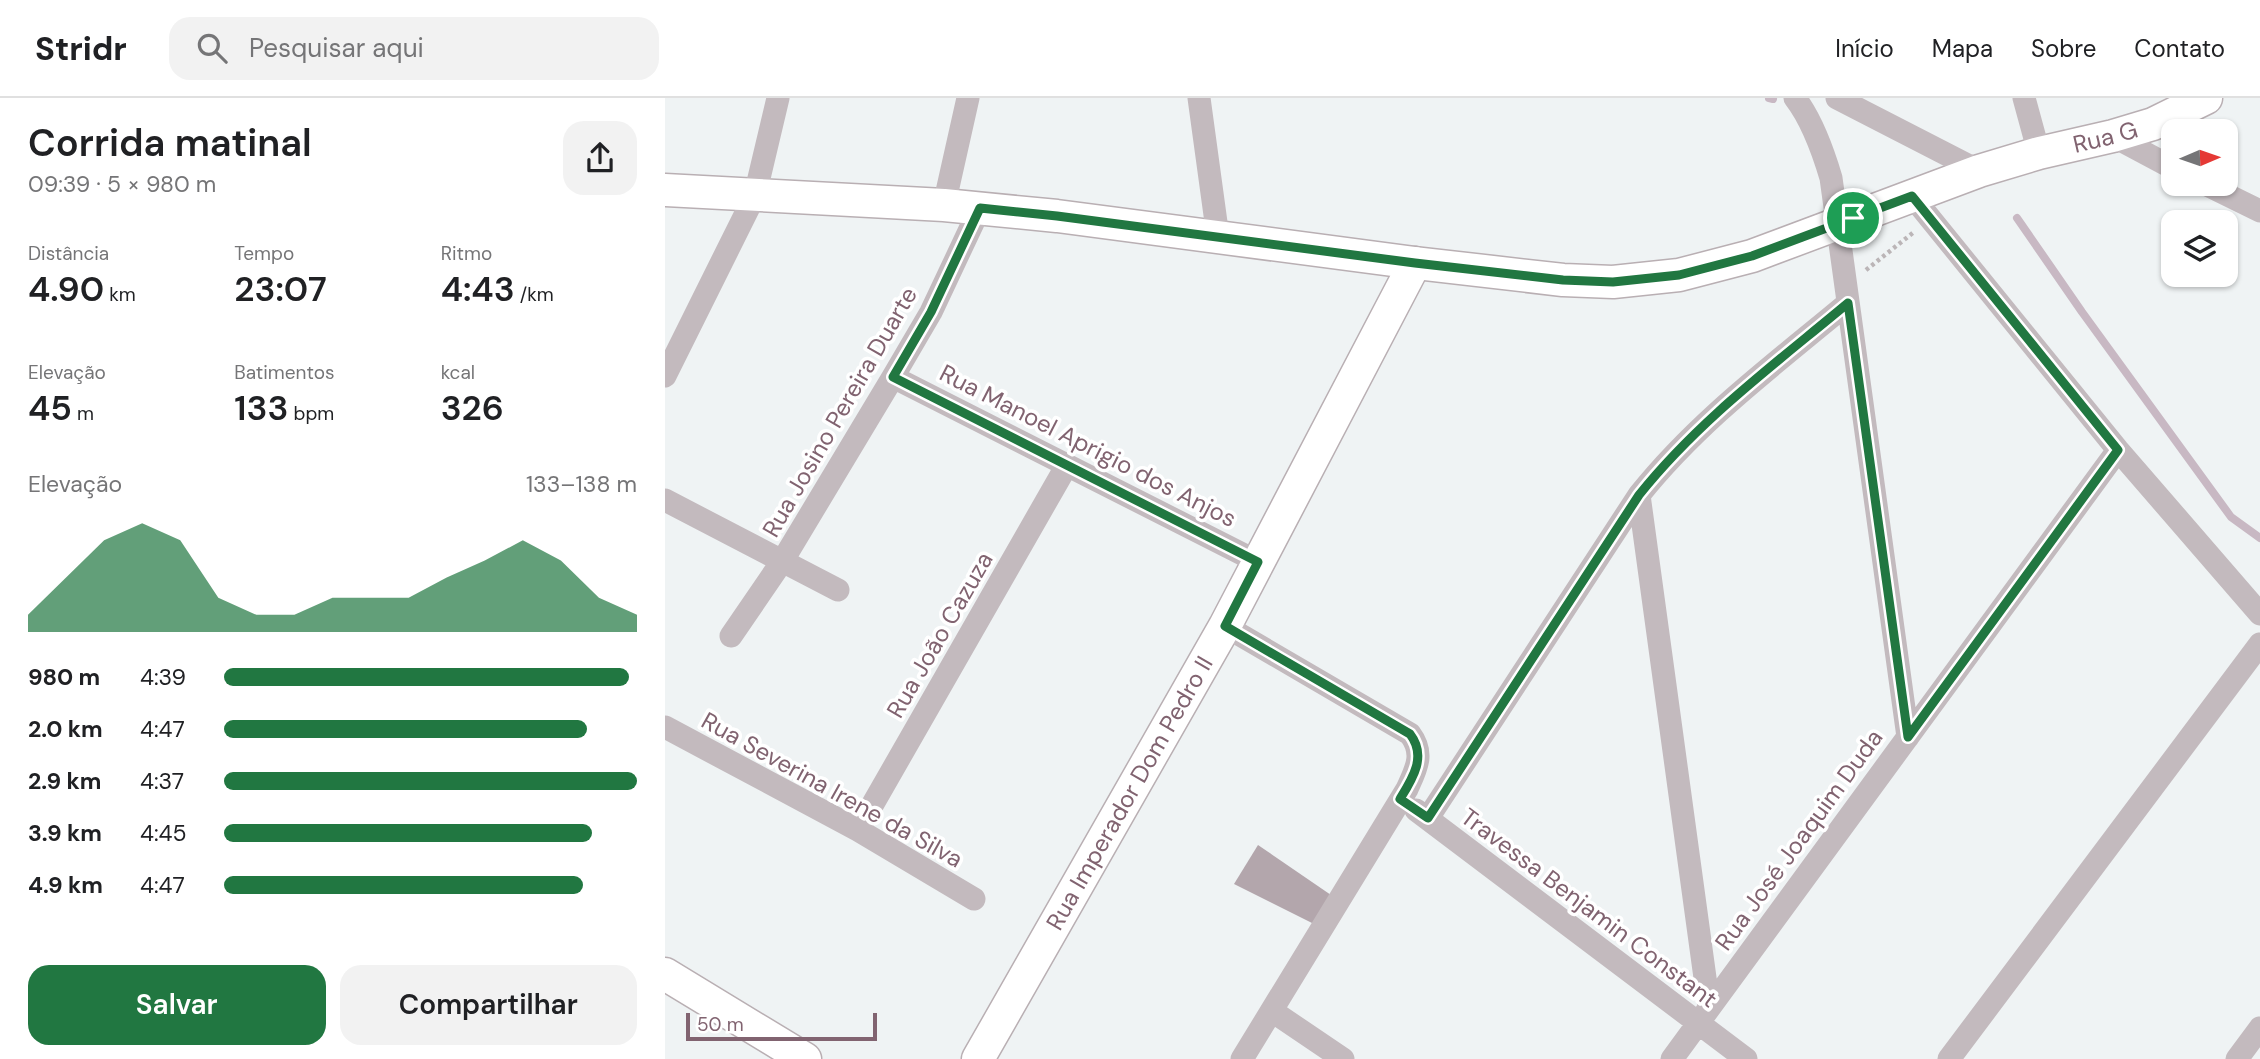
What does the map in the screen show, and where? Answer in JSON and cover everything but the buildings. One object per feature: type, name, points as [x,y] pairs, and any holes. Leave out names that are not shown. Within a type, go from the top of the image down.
[{"type":"main road","name":"Rua G","points":[[665,190],[980,208],[1415,263],[1563,280],[1613,282],[1679,275],[1752,256],[1837,224],[1922,207],[1979,171],[2153,124],[2206,98]]},
{"type":"main road","name":"Rua Imperador Dom Pedro II","points":[[978,1059],[1225,626],[1415,263]]},
{"type":"main road","points":[[665,974],[792,1056]]},
{"type":"street","points":[[665,376],[755,195],[778,98]]},
{"type":"street","points":[[944,205],[968,98]]},
{"type":"street","points":[[1199,98],[1218,237]]},
{"type":"street","points":[[1795,98],[1802,107],[1824,155],[1831,178],[1908,737]]},
{"type":"street","points":[[1837,98],[1979,171]]},
{"type":"street","points":[[2024,98],[2039,153]]},
{"type":"street","points":[[2113,136],[2161,162]]},
{"type":"street","points":[[2229,196],[2260,211]]},
{"type":"street","points":[[1922,207],[2118,450],[2260,614]]},
{"type":"street","name":"Rua Josino Pereira Duarte","points":[[731,636],[783,560],[931,312],[980,208]]},
{"type":"street","points":[[1428,818],[1639,495],[1663,465],[1699,427],[1848,303]]},
{"type":"street","name":"Rua Manoel Aprigio dos Anjos","points":[[893,377],[1258,562]]},
{"type":"street","name":"Rua José Joaquim Duda","points":[[1672,1059],[2118,450]]},
{"type":"street","name":"Rua João Cazuza","points":[[858,830],[1067,465]]},
{"type":"street","points":[[1639,495],[1703,1015]]},
{"type":"street","points":[[665,500],[838,590]]},
{"type":"street","points":[[1225,626],[1410,734],[1418,745],[1419,756],[1415,773],[1400,799],[1242,1059]]},
{"type":"street","points":[[1949,1059],[2260,644]]},
{"type":"street","name":"Rua Severina Irene da Silva","points":[[665,727],[858,830],[974,899]]},
{"type":"street","name":"Travessa Benjamin Constant","points":[[1400,799],[1703,1015],[1746,1059]]},
{"type":"street","points":[[1272,1011],[1343,1059]]},
{"type":"street","points":[[2237,1059],[2260,1028]]},
{"type":"path","points":[[1848,303],[1863,272],[1922,207]]},
{"type":"waterway","points":[[1769,98],[1773,99]]},
{"type":"waterway","points":[[2017,218],[2231,517],[2260,538]]},
{"type":"route","points":[[1912,196],[2118,450],[1908,737],[1848,303],[1699,427],[1663,465],[1639,495],[1428,818],[1400,799],[1415,773],[1419,756],[1418,745],[1410,734],[1225,626],[1258,562],[893,377],[931,312],[980,208],[1415,263],[1563,280],[1613,282],[1679,275],[1752,256],[1853,218],[1912,196]]}]
